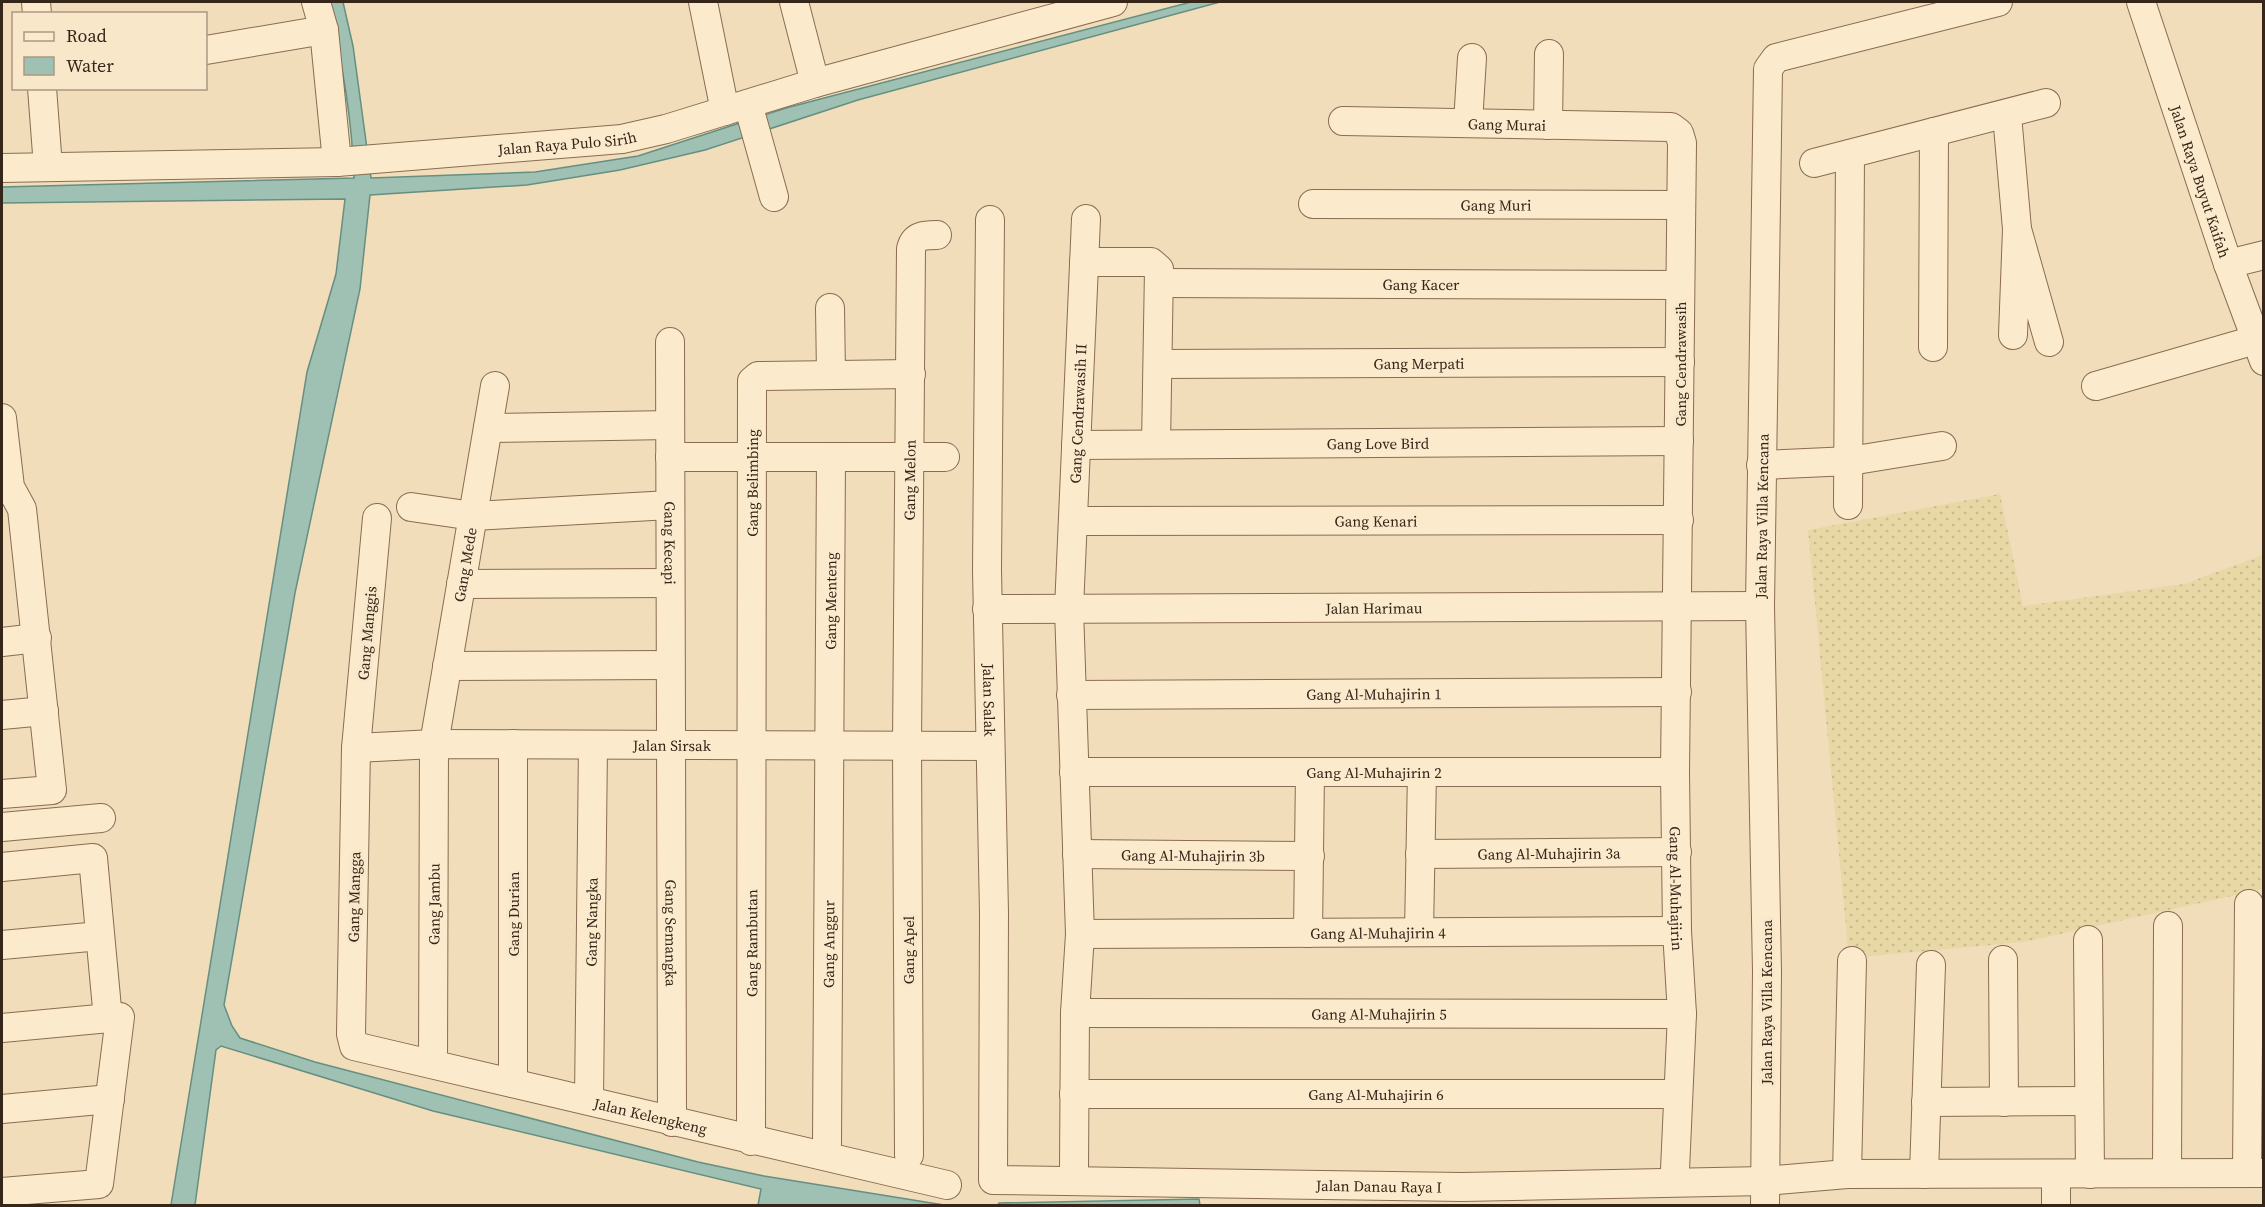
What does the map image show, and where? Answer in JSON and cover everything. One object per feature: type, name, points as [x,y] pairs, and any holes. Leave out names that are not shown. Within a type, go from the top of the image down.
[{"type":"street","points":[[316,2],[354,161]]},
{"type":"street","points":[[703,2],[774,197]]},
{"type":"street","points":[[794,2],[815,84]]},
{"type":"street","name":"Jalan Raya Pulo Sirih","points":[[2,168],[354,161],[622,139],[745,116],[815,84],[1113,2]]},
{"type":"street","name":"Jalan Raya Villa Kencana","points":[[1765,1193],[1767,971],[1760,606],[1767,69],[1776,58],[1909,13],[1998,2]]},
{"type":"street","name":"Jalan Raya Buyut Kaifah","points":[[2141,2],[2259,350]]},
{"type":"street","points":[[207,50],[324,30]]},
{"type":"street","points":[[1548,124],[1549,54]]},
{"type":"street","points":[[1468,123],[1472,58]]},
{"type":"street","points":[[42,90],[48,167]]},
{"type":"street","points":[[1814,163],[2007,115],[2046,103]]},
{"type":"street","points":[[2007,115],[2017,228],[2013,335]]},
{"type":"street","name":"Gang Murai","points":[[1343,121],[1671,127]]},
{"type":"street","name":"Gang Cendrawasih","points":[[1671,127],[1679,133],[1682,143],[1678,607]]},
{"type":"street","points":[[1933,347],[1934,132]]},
{"type":"street","points":[[1848,504],[1850,154]]},
{"type":"street","name":"Gang Muri","points":[[1312,204],[1681,205]]},
{"type":"street","name":"Gang Cendrawasih II","points":[[1074,1169],[1076,1013],[1080,934],[1069,609],[1086,219]]},
{"type":"street","name":"Jalan Salak","points":[[990,220],[987,609],[994,913],[993,1180]]},
{"type":"street","points":[[2017,228],[2049,342]]},
{"type":"street","name":"Gang Melon","points":[[907,746],[911,249],[918,238],[924,235],[937,236]]},
{"type":"street","points":[[2228,264],[2264,255]]},
{"type":"street","points":[[1084,262],[1151,262],[1160,269],[1156,444]]},
{"type":"street","name":"Gang Kacer","points":[[1161,283],[1680,285]]},
{"type":"street","points":[[830,308],[831,375]]},
{"type":"street","name":"Gang Kecapi","points":[[670,342],[670,745]]},
{"type":"street","points":[[2096,386],[2259,350]]},
{"type":"street","name":"Gang Merpati","points":[[1158,364],[1680,362]]},
{"type":"street","name":"Gang Belimbing","points":[[751,745],[752,381],[759,376],[911,374]]},
{"type":"street","name":"Gang Mede","points":[[434,744],[495,386]]},
{"type":"street","points":[[2,418],[6,487],[22,509],[14,564],[36,638],[52,790],[2,794]]},
{"type":"street","points":[[488,428],[670,425]]},
{"type":"street","name":"Gang Love Bird","points":[[1076,444],[1679,441]]},
{"type":"street","points":[[1761,465],[1850,460],[1942,446]]},
{"type":"street","points":[[670,456],[945,457]]},
{"type":"street","name":"Gang Menteng","points":[[830,746],[831,457]]},
{"type":"street","points":[[411,507],[473,516],[670,505]]},
{"type":"street","name":"Gang Manggis","points":[[356,748],[377,518]]},
{"type":"street","name":"Gang Kenari","points":[[1073,521],[1679,520]]},
{"type":"street","points":[[461,584],[670,584]]},
{"type":"street","name":"Jalan Harimau","points":[[987,609],[1760,606]]},
{"type":"street","name":"Gang Al-Muhajirin","points":[[1674,1170],[1682,1014],[1677,931],[1674,772],[1678,607]]},
{"type":"street","points":[[2,642],[36,638]]},
{"type":"street","points":[[447,666],[670,665]]},
{"type":"street","name":"Gang Al-Muhajirin 1","points":[[1071,695],[1677,692]]},
{"type":"street","points":[[2,715],[44,711]]},
{"type":"street","name":"Jalan Sirsak","points":[[356,748],[434,744],[989,746]]},
{"type":"street","name":"Gang Jambu","points":[[433,1063],[434,744]]},
{"type":"street","name":"Gang Durian","points":[[513,744],[513,1083]]},
{"type":"street","name":"Gang Nangka","points":[[590,1099],[593,745]]},
{"type":"street","name":"Gang Semangka","points":[[670,745],[672,1122]]},
{"type":"street","name":"Gang Rambutan","points":[[751,745],[751,1141]]},
{"type":"street","name":"Gang Anggur","points":[[827,1144],[830,746]]},
{"type":"street","name":"Gang Apel","points":[[907,746],[909,1155]]},
{"type":"street","name":"Gang Mangga","points":[[354,1046],[351,1034],[356,748]]},
{"type":"street","name":"Gang Al-Muhajirin 2","points":[[1074,772],[1674,772]]},
{"type":"street","points":[[1308,933],[1310,772]]},
{"type":"street","points":[[1419,932],[1422,772]]},
{"type":"street","points":[[2,827],[101,818]]},
{"type":"street","name":"Gang Al-Muhajirin 3a","points":[[1420,854],[1677,852]]},
{"type":"street","name":"Gang Al-Muhajirin 3b","points":[[1077,854],[1310,856]]},
{"type":"street","points":[[2,867],[93,858],[108,1019]]},
{"type":"street","points":[[2249,904],[2255,1173]]},
{"type":"street","points":[[2167,1173],[2168,926]]},
{"type":"street","name":"Gang Al-Muhajirin 4","points":[[1080,934],[1677,931]]},
{"type":"street","points":[[2,945],[100,936]]},
{"type":"street","points":[[2088,940],[2090,1174]]},
{"type":"street","points":[[2003,960],[2004,1102]]},
{"type":"street","points":[[1847,1174],[1852,961]]},
{"type":"street","points":[[1924,1174],[1931,965]]},
{"type":"street","name":"Gang Al-Muhajirin 5","points":[[1076,1013],[1682,1014]]},
{"type":"street","points":[[2,1028],[120,1017],[99,1184],[2,1192]]},
{"type":"street","name":"Jalan Kelengkeng","points":[[354,1046],[590,1099],[672,1122],[946,1185]]},
{"type":"street","name":"Gang Al-Muhajirin 6","points":[[1074,1094],[1677,1094]]},
{"type":"street","points":[[2,1108],[110,1099]]},
{"type":"street","points":[[1926,1102],[2089,1101]]},
{"type":"street","name":"Jalan Danau Raya I","points":[[993,1180],[1765,1193],[1847,1174],[2255,1173]]},
{"type":"street","points":[[2055,1206],[2056,1174]]},
{"type":"shaded area","points":[[2000,494],[2023,606],[2184,584],[2263,555],[2263,889],[2024,942],[1849,958],[1808,530]]},
{"type":"water","points":[[327,2],[343,2],[353,46],[371,178],[535,172],[638,156],[786,108],[1191,2],[1220,2],[858,100],[705,150],[620,170],[527,185],[370,195],[360,289],[295,593],[224,1005],[232,1026],[240,1038],[315,1062],[698,1162],[764,1176],[944,1205],[758,1205],[761,1189],[433,1111],[221,1046],[216,1050],[195,1205],[171,1205],[307,372],[336,274],[345,199],[2,203],[2,187],[354,178],[345,89]]},
{"type":"water","points":[[1199,1199],[1200,1205],[998,1205],[999,1203]]}]
